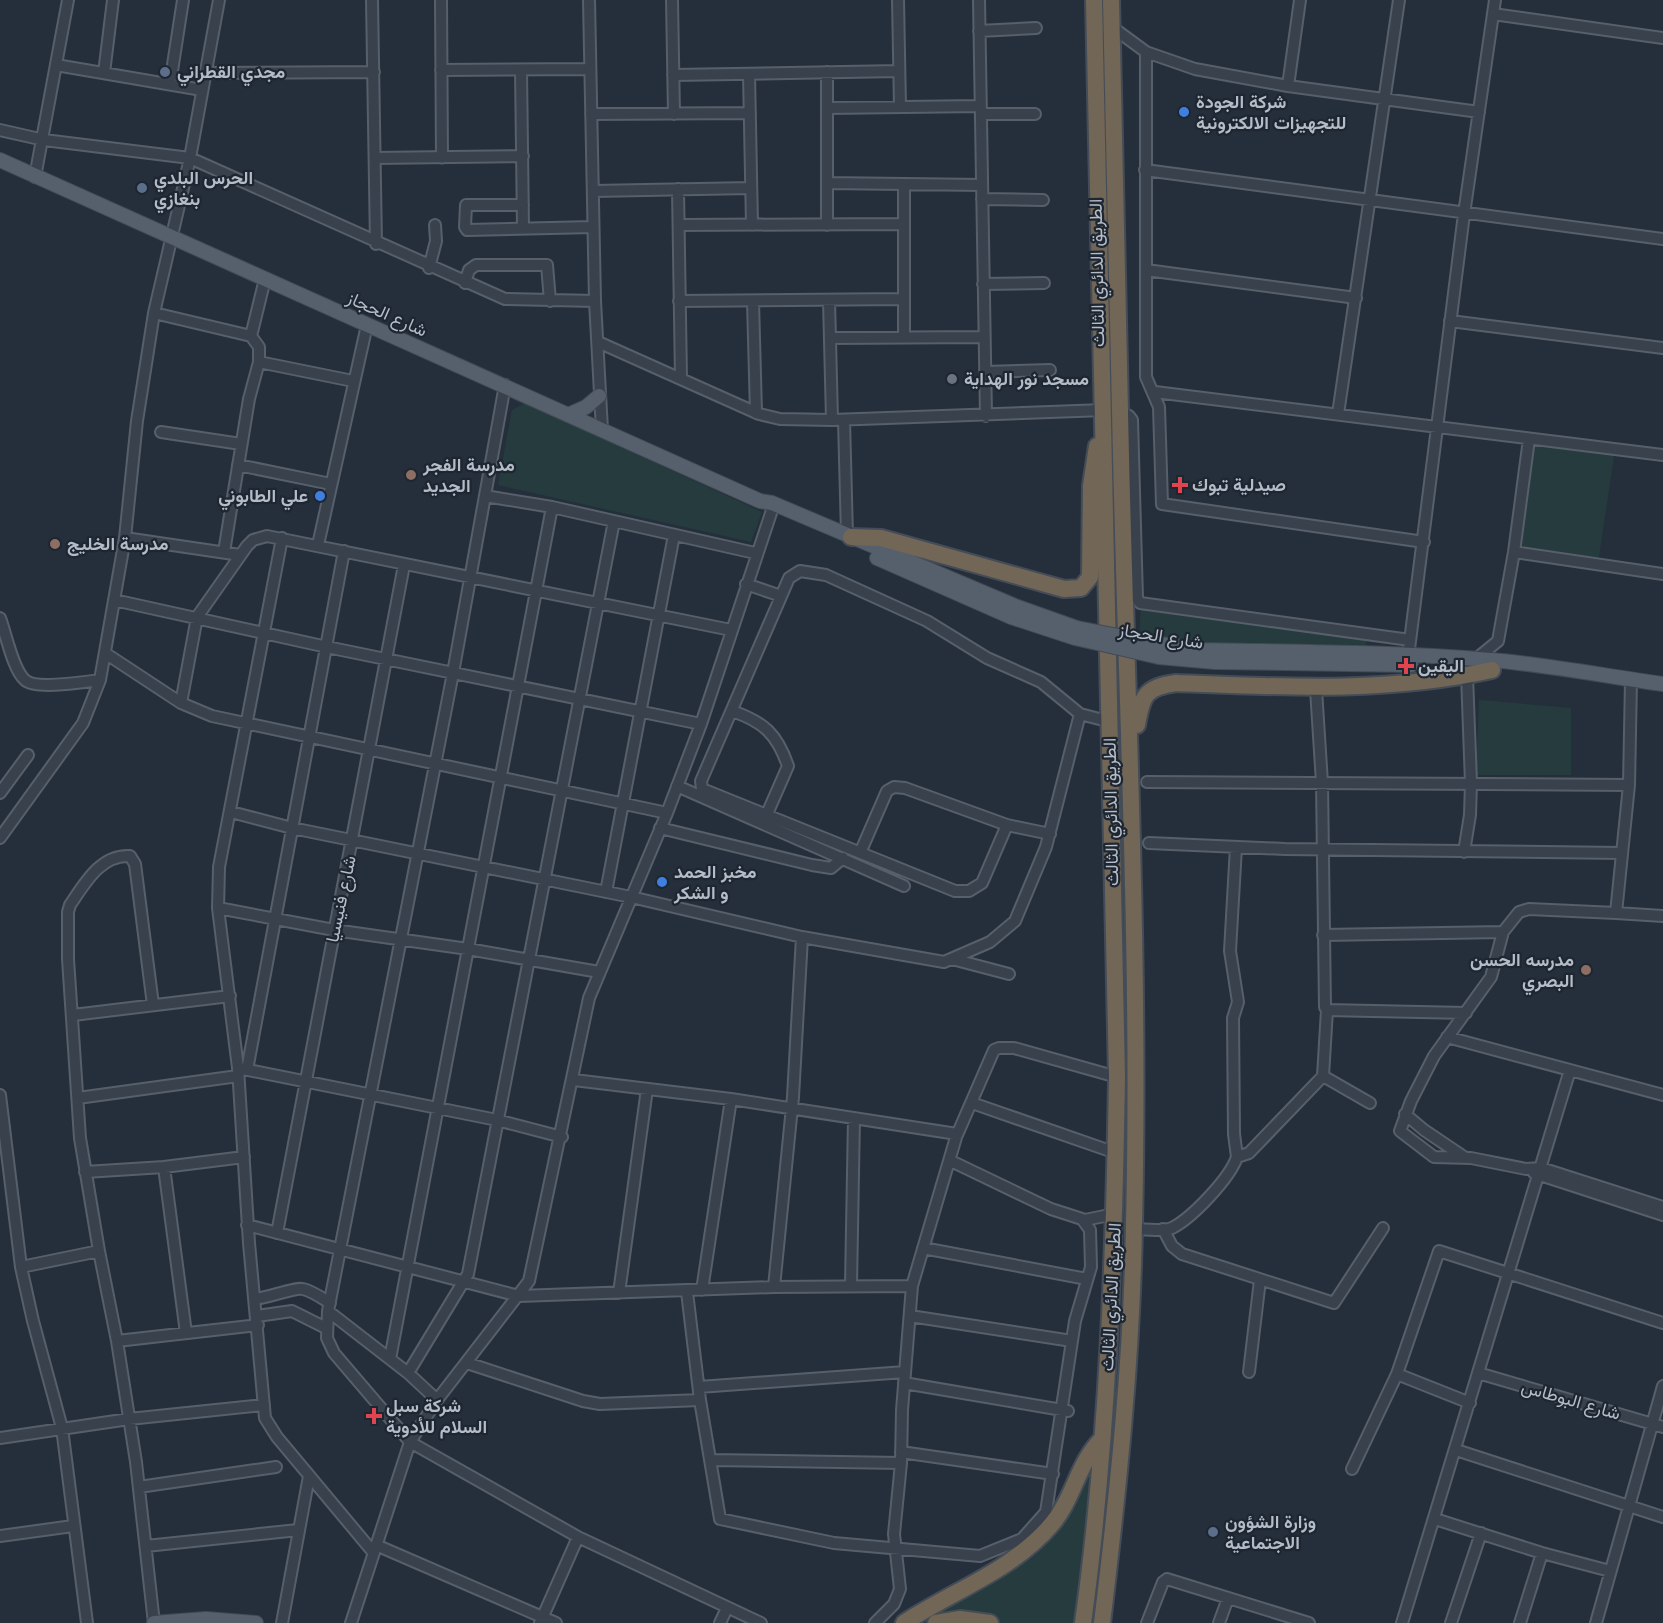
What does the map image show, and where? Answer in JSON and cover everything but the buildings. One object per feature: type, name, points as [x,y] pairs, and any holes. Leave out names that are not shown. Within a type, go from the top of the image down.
[{"type":"highway","name":"الطريق الدائري الثالث","points":[[1083,1623],[1097,1518],[1102,1439],[1112,1267],[1117,1077],[1104,55],[1094,0]]},
{"type":"highway","name":"الطريق الدائري الثالث","points":[[1104,55],[1112,27],[1111,0]]},
{"type":"highway","name":"الطريق الدائري الثالث","points":[[1102,1623],[1117,1498],[1134,1228],[1136,1112],[1130,767],[1109,414]]},
{"type":"highway","points":[[849,536],[881,538],[1064,589],[1081,588],[1090,577],[1091,486],[1097,443],[1109,414]]},
{"type":"highway","points":[[1130,767],[1140,705],[1147,692],[1160,685],[1176,683],[1316,689],[1467,675],[1492,670]]},
{"type":"highway","points":[[904,1623],[1010,1563],[1027,1549],[1063,1510],[1089,1452],[1102,1439]]},
{"type":"highway","points":[[936,1623],[960,1619],[990,1623]]},
{"type":"main road","name":"شارع الحجاز","points":[[0,160],[505,385],[760,501],[772,510],[1011,617],[1215,662],[1422,665],[1572,676],[1587,674]]},
{"type":"main road","points":[[568,415],[586,407],[599,396]]},
{"type":"main road","name":"شارع الحجاز","points":[[760,501],[772,503],[1076,633]]},
{"type":"main road","name":"شارع الحجاز","points":[[1160,651],[1203,650],[1476,659],[1563,667],[1587,674],[1663,684]]},
{"type":"main road","points":[[154,1623],[206,1619],[256,1623]]},
{"type":"street","points":[[36,177],[68,0]]},
{"type":"street","points":[[104,73],[112,0]]},
{"type":"street","points":[[170,84],[183,0]]},
{"type":"street","points":[[0,838],[83,723],[100,680],[125,538],[138,421],[154,313],[190,158],[219,0]]},
{"type":"street","points":[[372,0],[376,244]]},
{"type":"street","points":[[441,0],[442,158]]},
{"type":"street","points":[[589,0],[595,301],[602,430]]},
{"type":"street","points":[[672,0],[674,114]]},
{"type":"street","points":[[898,0],[900,107]]},
{"type":"street","points":[[979,0],[986,416]]},
{"type":"street","points":[[1288,86],[1300,0]]},
{"type":"street","points":[[1338,414],[1399,0]]},
{"type":"street","points":[[1408,657],[1464,214],[1495,0]]},
{"type":"street","points":[[1493,14],[1663,38]]},
{"type":"street","points":[[1112,27],[1146,52],[1195,69],[1288,86],[1479,112]]},
{"type":"street","points":[[979,32],[1036,28]]},
{"type":"street","points":[[1146,52],[1146,377],[1148,385],[1155,392],[1159,416],[1161,504],[1424,542]]},
{"type":"street","points":[[56,64],[202,90]]},
{"type":"street","points":[[441,70],[590,69]]},
{"type":"street","points":[[521,70],[523,228]]},
{"type":"street","points":[[674,75],[899,70]]},
{"type":"street","points":[[205,73],[374,72]]},
{"type":"street","points":[[827,72],[828,225]]},
{"type":"street","points":[[749,74],[752,225]]},
{"type":"street","points":[[827,108],[900,107],[1035,114]]},
{"type":"street","points":[[591,114],[750,113]]},
{"type":"street","points":[[0,130],[44,140],[190,158],[429,268],[505,299],[595,301]]},
{"type":"street","points":[[375,158],[523,156]]},
{"type":"street","points":[[1145,171],[1663,238]]},
{"type":"street","points":[[828,183],[982,185]]},
{"type":"street","points":[[904,184],[904,337]]},
{"type":"street","points":[[593,191],[751,188]]},
{"type":"street","points":[[678,189],[681,379]]},
{"type":"street","points":[[982,199],[1043,200]]},
{"type":"street","points":[[523,205],[466,205],[465,227],[467,230],[593,227]]},
{"type":"street","points":[[679,225],[904,224]]},
{"type":"street","points":[[429,268],[436,241],[435,225]]},
{"type":"street","points":[[465,283],[473,265],[547,265],[550,301]]},
{"type":"street","points":[[1146,270],[1356,298]]},
{"type":"street","points":[[251,336],[265,279]]},
{"type":"street","points":[[984,284],[1044,283]]},
{"type":"street","points":[[680,302],[904,299]]},
{"type":"street","points":[[830,300],[832,420]]},
{"type":"street","points":[[753,301],[756,413]]},
{"type":"street","points":[[154,313],[251,336],[260,347],[259,362],[241,444],[224,552]]},
{"type":"street","points":[[1450,321],[1663,348]]},
{"type":"street","points":[[318,545],[367,324]]},
{"type":"street","points":[[831,338],[984,337]]},
{"type":"street","points":[[598,342],[756,413],[780,419],[844,420],[1109,414],[1129,416],[1132,420],[1137,598],[1140,603],[1410,640]]},
{"type":"street","points":[[259,362],[353,381]]},
{"type":"street","points":[[985,372],[1050,370]]},
{"type":"street","points":[[505,385],[453,673],[399,941],[326,1328],[334,1353],[410,1442],[578,1537],[761,1623]]},
{"type":"street","points":[[1155,392],[1663,455]]},
{"type":"street","points":[[844,420],[849,536]]},
{"type":"street","points":[[161,432],[241,444]]},
{"type":"street","points":[[1476,659],[1498,641],[1514,552],[1529,439]]},
{"type":"street","points":[[238,465],[331,484]]},
{"type":"street","points":[[485,496],[552,507],[755,553]]},
{"type":"street","points":[[390,1359],[552,507]]},
{"type":"street","points":[[351,1623],[410,1442],[437,1400],[519,1296],[532,1273],[574,1080],[589,998],[677,786],[700,724],[755,553],[772,510]]},
{"type":"street","points":[[408,1373],[451,1298],[465,1281],[614,521]]},
{"type":"street","points":[[606,892],[674,535]]},
{"type":"street","points":[[181,703],[197,617],[240,555],[253,540],[260,537],[282,538],[318,545],[404,565],[597,601],[731,630]]},
{"type":"street","points":[[125,538],[240,555]]},
{"type":"street","points":[[282,538],[248,726],[219,867],[218,908],[241,1071],[247,1225],[264,1405],[270,1428],[309,1476],[375,1548],[541,1620],[556,1623]]},
{"type":"street","points":[[241,1071],[310,738],[344,551]]},
{"type":"street","points":[[1514,552],[1663,574]]},
{"type":"street","name":"شارع فنيسيا","points":[[277,1233],[404,565]]},
{"type":"street","points":[[1007,825],[982,883],[969,891],[955,891],[701,786],[786,583],[795,574],[800,571],[826,575],[927,621],[987,658],[1041,682],[1080,714],[1111,723]]},
{"type":"street","points":[[746,584],[781,596]]},
{"type":"street","points":[[114,600],[327,648],[519,685],[700,724]]},
{"type":"street","points":[[0,618],[20,674],[26,682],[36,685],[100,680]]},
{"type":"street","points":[[105,653],[181,703],[212,716],[248,726],[666,813]]},
{"type":"street","points":[[1464,852],[1470,815],[1471,783],[1467,675]]},
{"type":"street","points":[[1616,913],[1629,785],[1631,680]]},
{"type":"street","points":[[1134,1228],[1163,1229],[1174,1226],[1205,1201],[1237,1157],[1249,1153],[1323,1076],[1327,1010],[1325,1007],[1323,935],[1322,783],[1316,689]]},
{"type":"street","points":[[732,711],[753,718],[776,738],[788,766],[767,814]]},
{"type":"street","points":[[231,812],[292,828],[631,897],[802,937],[938,962],[952,959],[990,942],[1015,921],[1050,834],[1080,714]]},
{"type":"street","points":[[0,793],[28,755]]},
{"type":"street","points":[[1147,782],[1629,785]]},
{"type":"street","points":[[677,786],[904,886]]},
{"type":"street","points":[[860,853],[887,791],[894,787],[905,788],[1007,825],[1050,834]]},
{"type":"street","points":[[660,828],[812,865],[831,868],[843,858]]},
{"type":"street","points":[[1149,843],[1464,852],[1621,853]]},
{"type":"street","points":[[1236,847],[1230,951],[1238,1002],[1233,1018],[1234,1139],[1237,1157]]},
{"type":"street","points":[[153,1005],[135,864],[130,856],[117,855],[105,860],[77,896],[68,912],[68,959],[85,1172],[117,1341],[129,1419],[154,1623]]},
{"type":"street","points":[[218,908],[399,941],[468,949],[599,972]]},
{"type":"street","points":[[1663,916],[1529,909],[1519,912],[1503,932],[1491,977],[1430,1063],[1400,1131],[1434,1157],[1464,1157],[1540,1172],[1663,1207]]},
{"type":"street","points":[[1323,935],[1503,932]]},
{"type":"street","points":[[774,1287],[792,1109],[802,937]]},
{"type":"street","points":[[952,959],[1010,974]]},
{"type":"street","points":[[73,1015],[230,996]]},
{"type":"street","points":[[1327,1010],[1466,1013]]},
{"type":"street","points":[[1447,1037],[1663,1095]]},
{"type":"street","points":[[875,1623],[898,1596],[899,1581],[894,1549],[912,1286],[957,1135],[994,1050],[1014,1048],[1117,1077]]},
{"type":"street","points":[[1402,1623],[1510,1274],[1570,1070]]},
{"type":"street","points":[[78,1098],[241,1071],[371,1094],[497,1120],[562,1137]]},
{"type":"street","points":[[1323,1076],[1370,1103]]},
{"type":"street","points":[[574,1080],[731,1099],[957,1135]]},
{"type":"street","points":[[619,1293],[647,1089]]},
{"type":"street","points":[[0,1095],[21,1267],[62,1428],[87,1623]]},
{"type":"street","points":[[702,1290],[731,1099]]},
{"type":"street","points":[[972,1103],[1116,1153]]},
{"type":"street","points":[[1406,1114],[1424,1130],[1464,1157]]},
{"type":"street","points":[[851,1285],[854,1119]]},
{"type":"street","points":[[1234,1139],[1249,1153]]},
{"type":"street","points":[[85,1172],[164,1167],[244,1157]]},
{"type":"street","points":[[951,1161],[1052,1209],[1085,1220],[1114,1214]]},
{"type":"street","points":[[164,1167],[186,1333]]},
{"type":"street","points":[[1540,1172],[1663,1215]]},
{"type":"street","points":[[0,1193],[12,1189]]},
{"type":"street","points":[[687,1292],[700,1400],[721,1520],[834,1543],[980,1556],[1018,1542],[1046,1512],[1065,1411],[1072,1341],[1091,1267],[1091,1236],[1085,1220]]},
{"type":"street","points":[[247,1225],[519,1296],[851,1285],[912,1286]]},
{"type":"street","points":[[1163,1229],[1172,1246],[1182,1254],[1331,1303],[1336,1302],[1383,1228]]},
{"type":"street","points":[[923,1248],[1087,1279]]},
{"type":"street","points":[[21,1267],[99,1251]]},
{"type":"street","points":[[1352,1469],[1397,1374],[1396,1369],[1439,1251],[1663,1323]]},
{"type":"street","points":[[1091,1267],[1112,1267]]},
{"type":"street","points":[[1249,1372],[1260,1280]]},
{"type":"street","points":[[255,1299],[276,1296],[294,1288],[304,1289],[329,1307],[437,1400]]},
{"type":"street","points":[[117,1341],[186,1333],[292,1311],[326,1328]]},
{"type":"street","points":[[910,1316],[1072,1341]]},
{"type":"street","points":[[466,1363],[565,1397],[592,1402],[700,1400]]},
{"type":"street","name":"شارع البوطاس","points":[[1479,1373],[1658,1425]]},
{"type":"street","points":[[1397,1374],[1470,1403]]},
{"type":"street","points":[[699,1387],[904,1377],[1065,1411]]},
{"type":"street","points":[[1596,1623],[1630,1506],[1658,1425],[1663,1386]]},
{"type":"street","points":[[0,1438],[129,1419],[264,1405]]},
{"type":"street","points":[[1456,1450],[1663,1517]]},
{"type":"street","points":[[710,1460],[901,1458],[1053,1473]]},
{"type":"street","points":[[139,1487],[276,1467]]},
{"type":"street","points":[[282,1623],[297,1530],[309,1476]]},
{"type":"street","points":[[1435,1519],[1542,1553],[1610,1571]]},
{"type":"street","points":[[0,1536],[73,1526]]},
{"type":"street","points":[[146,1546],[297,1530]]},
{"type":"street","points":[[1450,1623],[1481,1533]]},
{"type":"street","points":[[541,1620],[578,1537]]},
{"type":"street","points":[[1520,1623],[1542,1553]]},
{"type":"street","points":[[1147,1623],[1165,1580],[1309,1623]]},
{"type":"street","points":[[1219,1623],[1228,1598]]},
{"type":"street","points":[[720,1623],[727,1608]]},
{"type":"green space","points":[[525,403],[762,512],[751,542],[498,485],[512,410]]},
{"type":"green space","points":[[1529,439],[1615,450],[1598,563],[1515,552]]},
{"type":"green space","points":[[1141,604],[1368,634],[1364,653],[1139,640]]},
{"type":"green space","points":[[1479,700],[1571,708],[1571,775],[1476,775]]},
{"type":"green space","points":[[1100,1442],[1081,1623],[924,1623],[917,1617],[1039,1541]]},
{"type":"place","name":"مجدي القطراني","points":[[165,72]]},
{"type":"place","name":"شركة الجودة للتجهيزات الالكترونية","points":[[1184,112]]},
{"type":"place","name":"الحرس البلدي بنغازي","points":[[142,188]]},
{"type":"place","name":"مسجد نور الهداية","points":[[952,379]]},
{"type":"place","name":"مدرسة الفجر الجديد","points":[[411,475]]},
{"type":"place","name":"صيدلية تبوك","points":[[1180,485]]},
{"type":"place","name":"علي الطابوني","points":[[320,496]]},
{"type":"place","name":"مدرسة الخليج","points":[[55,544]]},
{"type":"place","name":"اليقين","points":[[1406,666]]},
{"type":"place","name":"مخبز الحمد و الشكر","points":[[662,882]]},
{"type":"place","name":"مدرسه الحسن البصري","points":[[1586,970]]},
{"type":"place","name":"شركة سبل السلام للأدوية","points":[[374,1416]]},
{"type":"place","name":"وزارة الشؤون الاجتماعية","points":[[1213,1532]]}]
